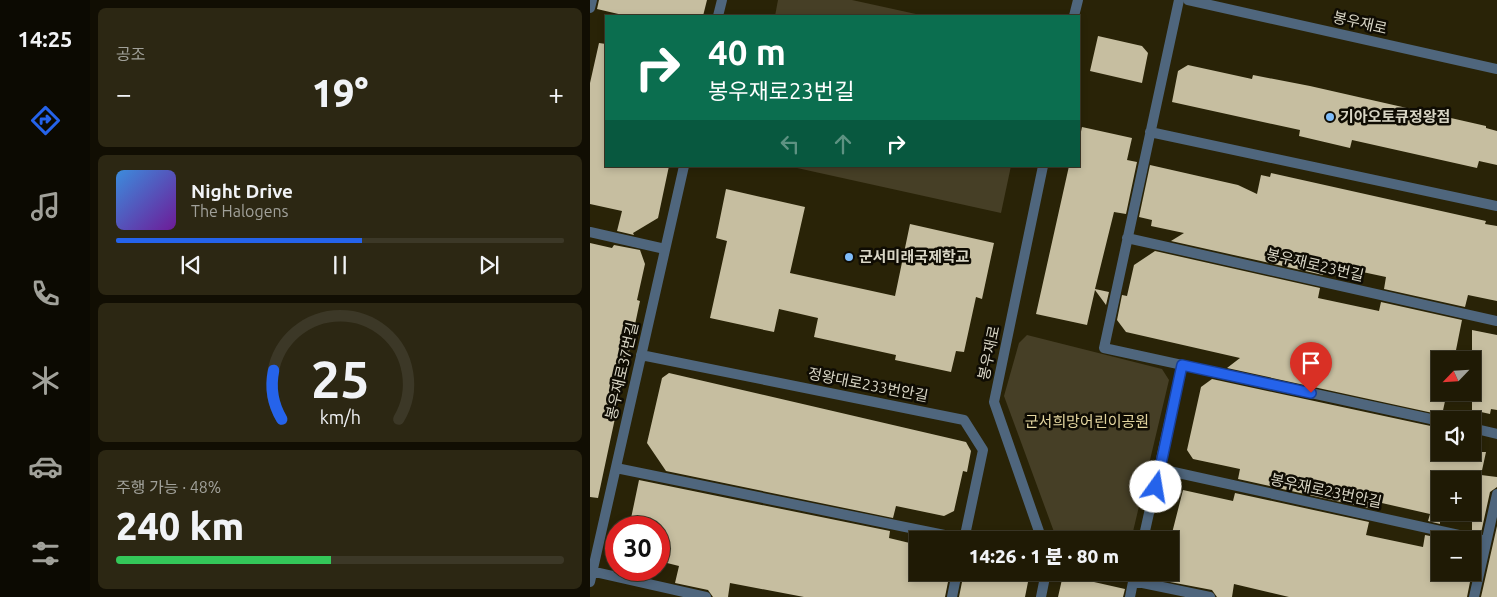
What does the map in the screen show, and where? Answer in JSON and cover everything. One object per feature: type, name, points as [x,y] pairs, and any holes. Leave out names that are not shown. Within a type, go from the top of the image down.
[{"type":"street","points":[[590,8],[592,0]]},
{"type":"street","points":[[718,15],[722,0]]},
{"type":"street","points":[[1074,15],[1078,0]]},
{"type":"street","points":[[1179,0],[1104,348],[1431,419]]},
{"type":"street","name":"봉우재로","points":[[1188,0],[1497,69]]},
{"type":"street","points":[[1150,132],[1497,206]]},
{"type":"street","name":"봉우재로37번길","points":[[591,575],[684,167]]},
{"type":"street","name":"봉우재로","points":[[1039,531],[994,402],[1043,167]]},
{"type":"street","points":[[590,232],[665,249]]},
{"type":"street","name":"봉우재로23번길","points":[[1127,238],[1497,321]]},
{"type":"street","name":"정왕대로233번안길","points":[[641,355],[964,420],[983,450],[966,531]]},
{"type":"street","points":[[1145,531],[1182,365]]},
{"type":"street","points":[[1481,430],[1497,434]]},
{"type":"street","name":"정왕대로233번안길","points":[[616,468],[925,531]]},
{"type":"street","name":"봉우재로23번안길","points":[[1160,469],[1486,542]]},
{"type":"street","points":[[1474,597],[1497,494]]},
{"type":"street","points":[[591,575],[706,597]]},
{"type":"street","points":[[952,597],[955,581]]},
{"type":"street","points":[[1041,597],[1044,581]]},
{"type":"street","points":[[1130,597],[1133,581]]},
{"type":"street","points":[[1152,581],[1210,597]]},
{"type":"green space","points":[[778,0],[852,0],[920,15],[775,15]]},
{"type":"green space","points":[[793,167],[1011,167],[1001,213]]},
{"type":"green space","name":"군서희망어린이공원","points":[[1027,335],[1162,369],[1169,380],[1133,531],[1054,531],[1004,396],[1019,343]]},
{"type":"building","points":[[599,0],[707,0],[703,15],[623,15],[597,9]]},
{"type":"building","points":[[1098,36],[1142,46],[1148,53],[1142,83],[1090,71]]},
{"type":"building","points":[[599,43],[605,44],[605,167],[669,167],[658,218],[633,233],[634,235],[617,231],[622,211],[590,204],[590,83]]},
{"type":"building","points":[[1188,65],[1252,79],[1253,75],[1310,86],[1486,126],[1486,128],[1497,131],[1497,165],[1479,161],[1477,168],[1352,140],[1350,148],[1299,136],[1300,130],[1172,102],[1178,71]]},
{"type":"building","points":[[1082,127],[1132,138],[1127,160],[1137,162],[1126,214],[1114,212],[1095,289],[1109,292],[1106,305],[1095,290],[1087,325],[1036,314],[1069,167],[1080,167],[1080,136]]},
{"type":"building","points":[[1150,165],[1238,185],[1257,194],[1261,175],[1270,177],[1271,173],[1486,221],[1485,224],[1497,226],[1497,301],[1468,295],[1465,307],[1384,289],[1386,277],[1325,264],[1323,275],[1171,241],[1184,233],[1151,226],[1152,220],[1139,217]]},
{"type":"building","points":[[726,189],[805,207],[790,273],[895,296],[910,224],[994,243],[982,299],[976,297],[964,352],[956,351],[951,372],[895,360],[896,355],[814,337],[818,318],[779,309],[774,332],[710,318],[727,241],[716,238]]},
{"type":"building","points":[[590,243],[612,248],[614,245],[640,250],[645,264],[637,300],[640,301],[598,498],[590,497]]},
{"type":"building","points":[[1155,251],[1320,288],[1318,298],[1379,311],[1381,302],[1462,320],[1456,351],[1431,351],[1431,401],[1445,401],[1443,411],[1431,411],[1431,413],[1227,368],[1240,358],[1126,332],[1117,320],[1122,295],[1127,296],[1134,265]]},
{"type":"building","points":[[1472,330],[1497,335],[1497,410],[1491,409],[1490,414],[1472,410],[1472,401],[1481,401],[1481,351],[1472,351]]},
{"type":"building","points":[[669,373],[966,442],[971,451],[967,472],[963,471],[954,511],[944,516],[896,506],[893,518],[666,471],[647,443],[662,378]]},
{"type":"building","points":[[1212,379],[1431,426],[1431,461],[1481,461],[1481,452],[1486,452],[1481,475],[1481,471],[1431,471],[1431,521],[1440,521],[1440,524],[1428,521],[1430,514],[1373,501],[1372,509],[1238,479],[1240,469],[1193,459],[1187,450],[1201,387]]},
{"type":"building","points":[[1481,475],[1497,477],[1497,487],[1490,492],[1481,533],[1481,531],[1472,531],[1472,521],[1481,521]]},
{"type":"building","points":[[639,480],[890,531],[889,538],[909,543],[909,581],[948,581],[945,597],[804,597],[730,583],[728,597],[713,597],[708,590],[675,583],[679,566],[670,564],[670,516],[632,516]]},
{"type":"building","points":[[1183,490],[1233,501],[1235,493],[1369,522],[1366,535],[1423,547],[1425,535],[1431,536],[1431,581],[1470,581],[1467,597],[1289,597],[1234,584],[1232,597],[1217,597],[1212,590],[1170,582],[1179,581],[1179,531],[1173,531]]},
{"type":"building","points":[[1497,526],[1497,597],[1481,597]]},
{"type":"building","points":[[962,581],[1028,581],[1025,597],[959,597]]},
{"type":"building","points":[[1062,581],[1090,581],[1125,589],[1123,597],[1058,597]]},
{"type":"place","name":"기아오토큐정왕점","points":[[1330,117]]},
{"type":"place","name":"군서미래국제학교","points":[[849,257]]},
{"type":"route","points":[[1156,487],[1182,365],[1311,393]]}]
